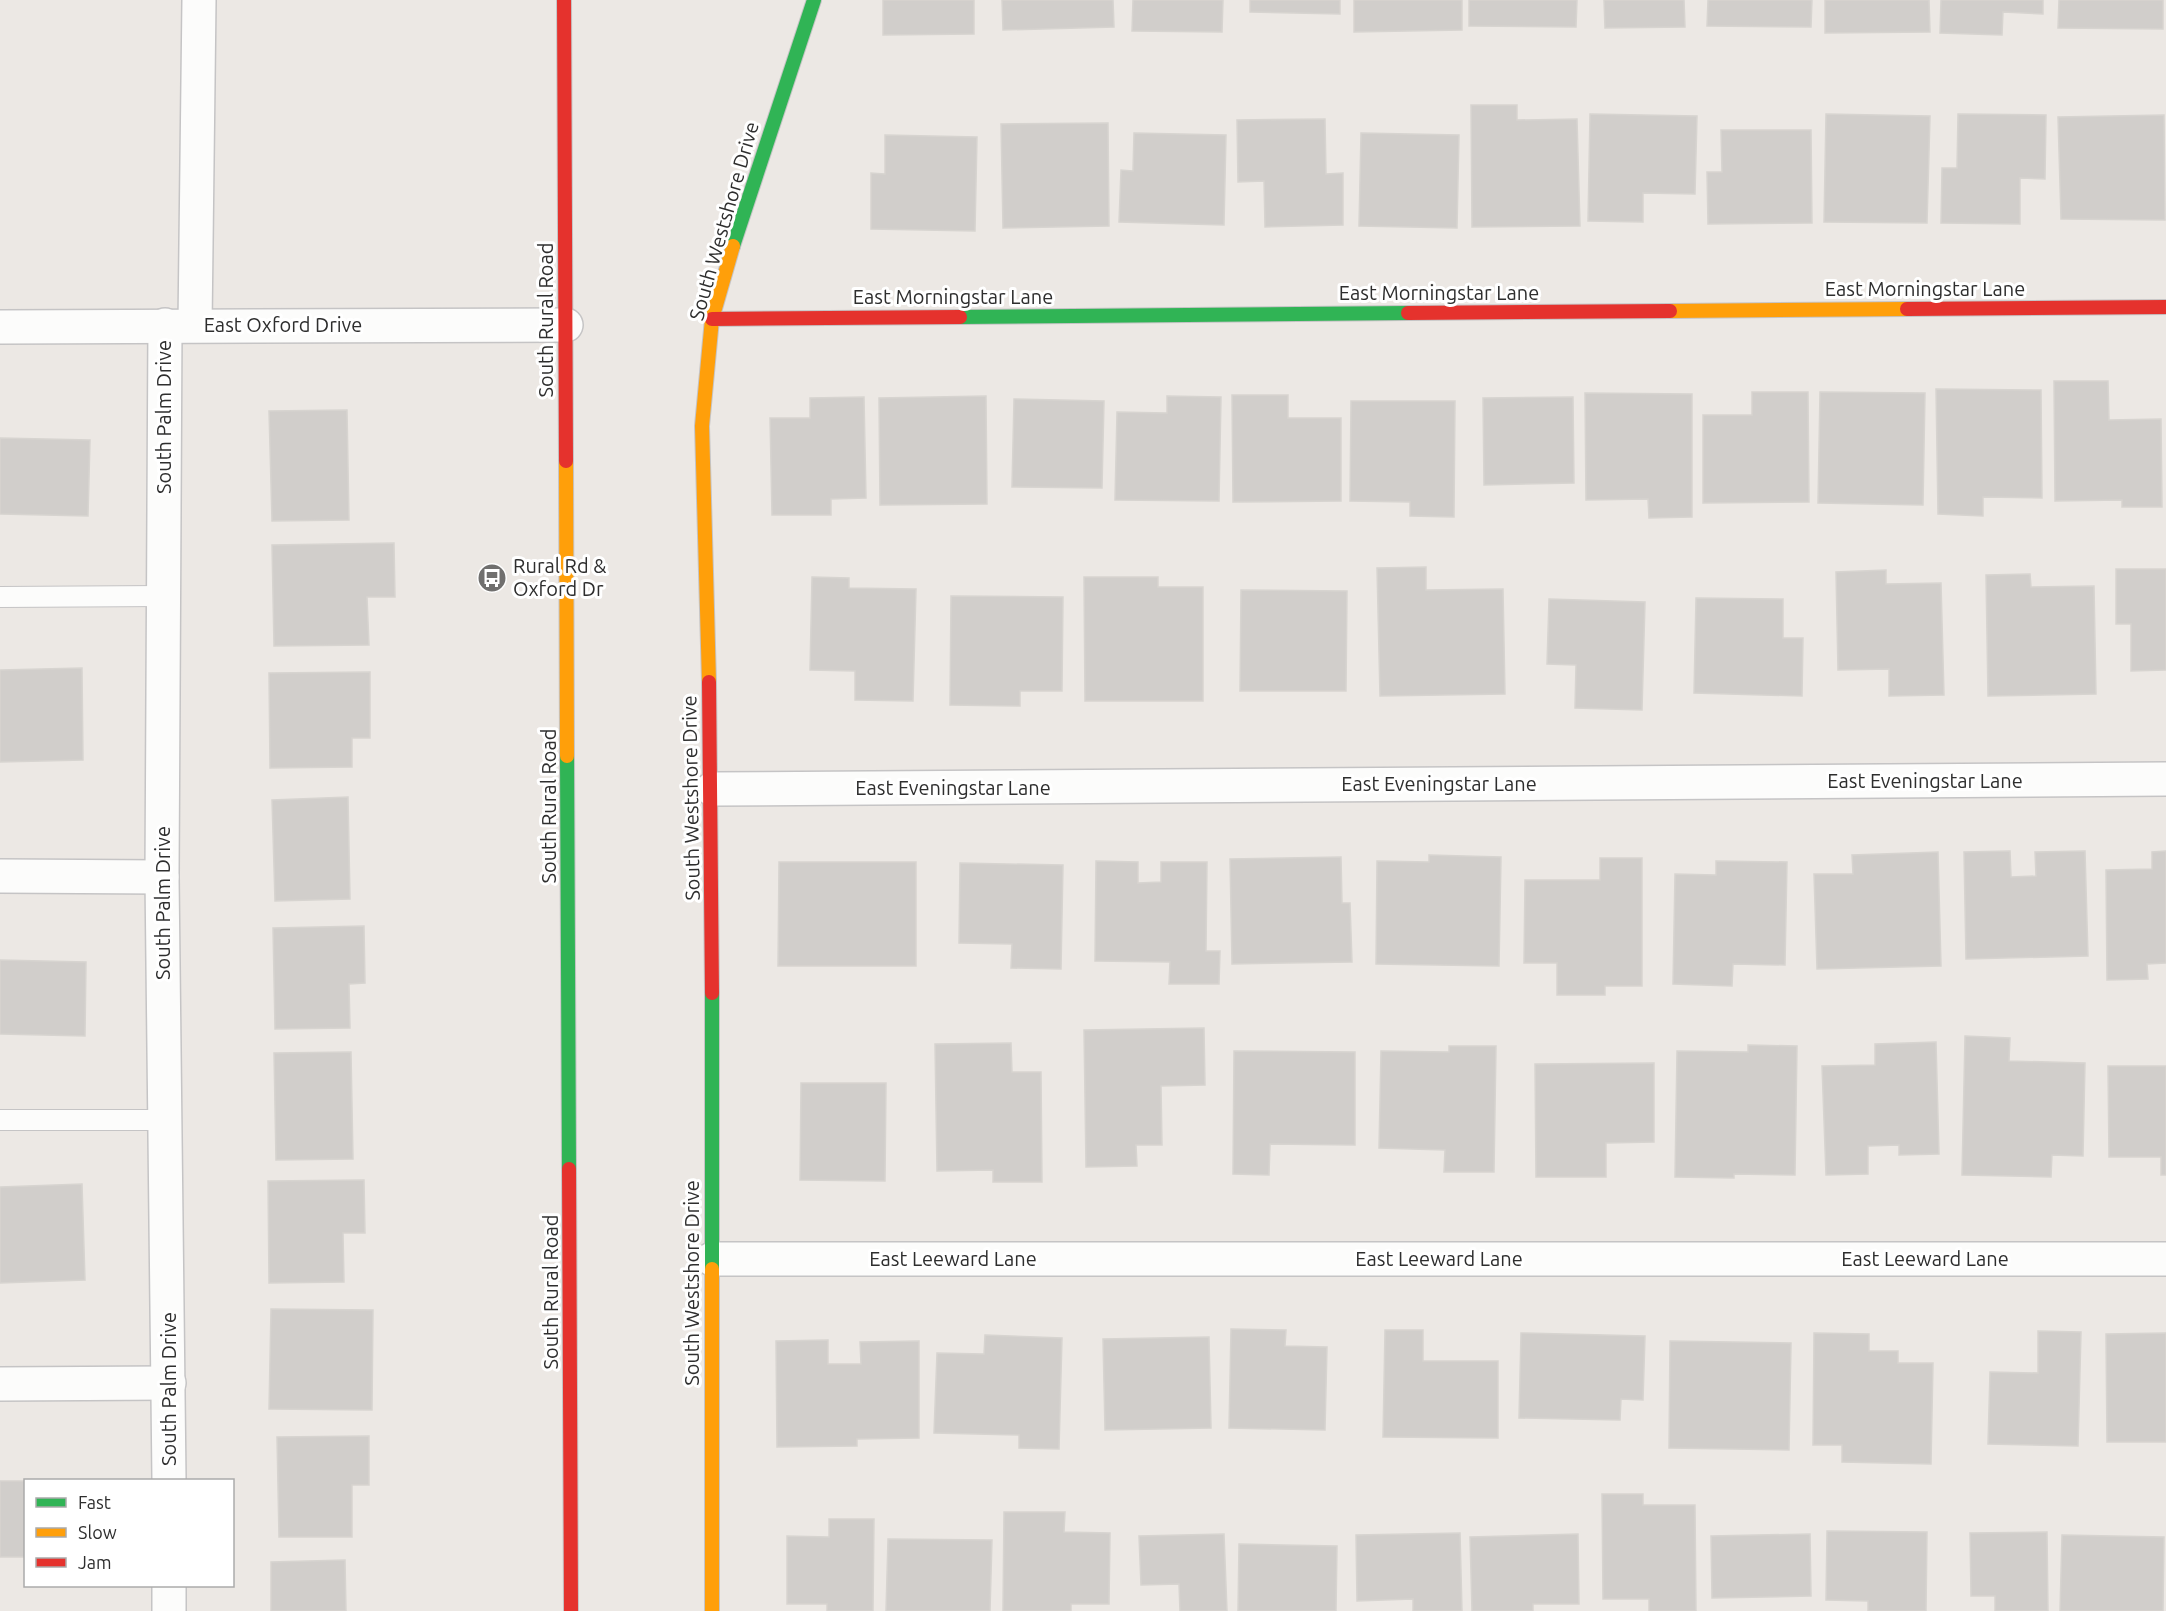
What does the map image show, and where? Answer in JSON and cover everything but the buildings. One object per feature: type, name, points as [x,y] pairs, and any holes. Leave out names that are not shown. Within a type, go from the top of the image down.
[{"type":"street","name":"South Palm Drive","points":[[170,1479],[162,877],[164,596],[199,0]]},
{"type":"street","name":"South Rural Road","points":[[564,0],[571,1611]]},
{"type":"street","name":"South Westshore Drive","points":[[712,1611],[712,789],[702,426],[712,319],[736,236],[814,0]]},
{"type":"street","name":"East Morningstar Lane","points":[[712,319],[2166,307]]},
{"type":"street","name":"East Oxford Drive","points":[[0,327],[566,325]]},
{"type":"street","name":"East Eveningstar Lane","points":[[712,789],[2166,779]]},
{"type":"street","points":[[0,876],[162,877]]},
{"type":"street","name":"East Leeward Lane","points":[[712,1259],[2166,1259]]},
{"type":"street","points":[[0,1384],[170,1383]]},
{"type":"street","points":[[170,1587],[170,1611]]},
{"type":"lane","points":[[0,597],[164,596]]},
{"type":"lane","points":[[0,1120],[166,1120]]},
{"type":"traffic: fast","points":[[733,246],[814,0]]},
{"type":"traffic: fast","points":[[960,317],[1408,313]]},
{"type":"traffic: fast","points":[[567,756],[569,1169]]},
{"type":"traffic: fast","points":[[712,993],[712,1269]]},
{"type":"traffic: slow","points":[[709,682],[702,426],[712,319],[733,246]]},
{"type":"traffic: slow","points":[[1670,311],[1907,309]]},
{"type":"traffic: slow","points":[[566,461],[567,756]]},
{"type":"traffic: slow","points":[[712,1269],[712,1611]]},
{"type":"traffic: jam","points":[[564,0],[566,461]]},
{"type":"traffic: jam","points":[[1907,309],[2166,307]]},
{"type":"traffic: jam","points":[[1408,313],[1670,311]]},
{"type":"traffic: jam","points":[[712,319],[960,317]]},
{"type":"traffic: jam","points":[[709,682],[712,993]]},
{"type":"traffic: jam","points":[[569,1169],[571,1611]]},
{"type":"place","name":"Rural Rd & Oxford Dr","points":[[492,578]]}]
